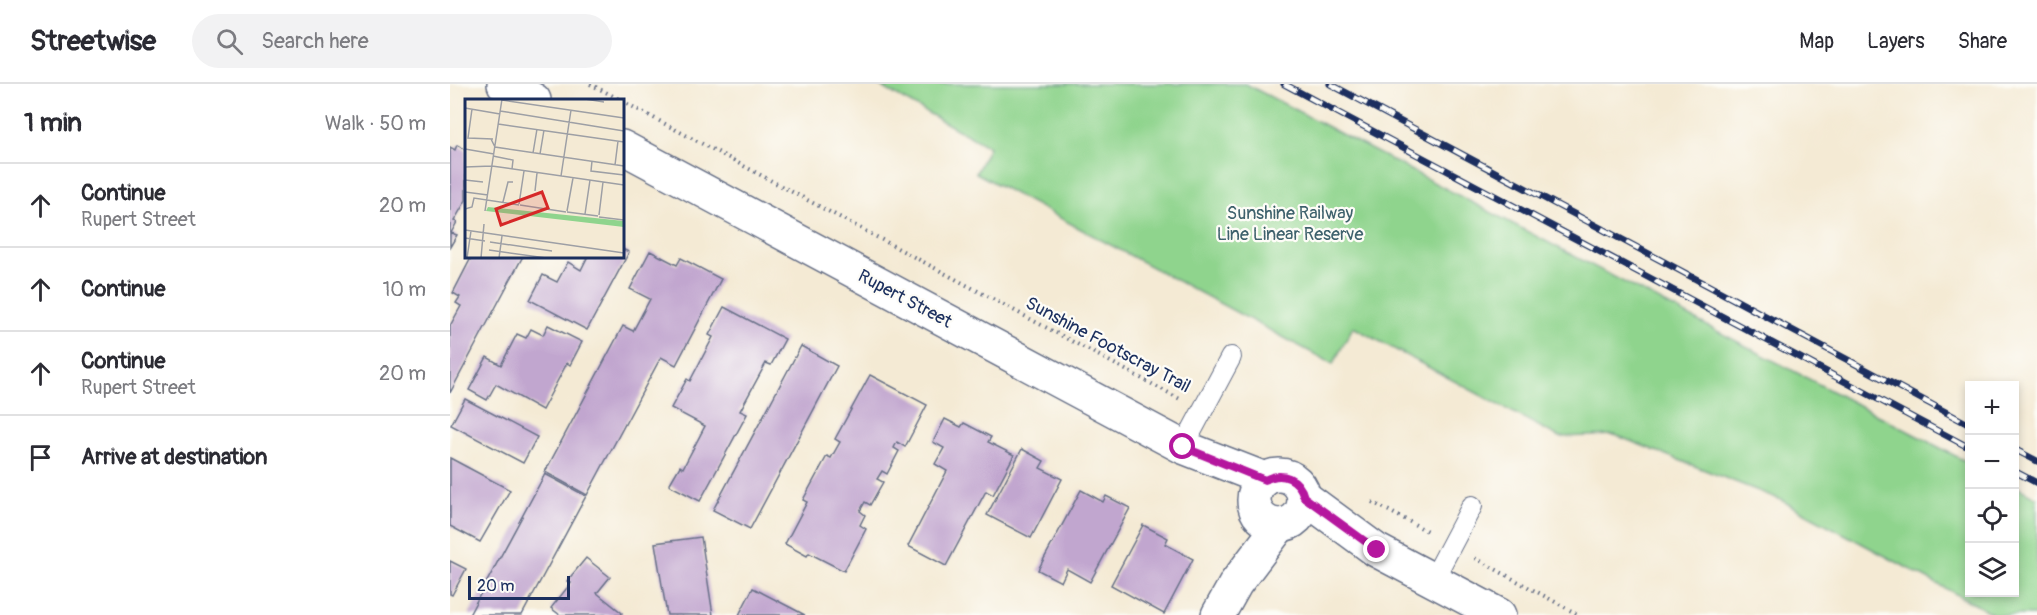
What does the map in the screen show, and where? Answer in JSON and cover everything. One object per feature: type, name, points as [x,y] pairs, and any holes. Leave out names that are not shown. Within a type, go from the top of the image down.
[{"type":"street","points":[[504,84],[532,99]]},
{"type":"street","name":"Rupert Street","points":[[624,148],[1186,448],[1275,505],[1377,550],[1499,615]]},
{"type":"street","points":[[1218,615],[1275,505]]},
{"type":"lane","points":[[1186,448],[1202,411],[1231,357]]},
{"type":"lane","points":[[1433,580],[1472,506]]},
{"type":"path","name":"Sunshine Footscray Trail","points":[[590,84],[618,99]]},
{"type":"path","name":"Sunshine Footscray Trail","points":[[624,102],[1202,411]]},
{"type":"path","points":[[1369,500],[1580,615]]},
{"type":"green space","name":"Sunshine Railway Line Linear Reserve","points":[[876,84],[1246,84],[1965,461],[1965,597],[2019,597],[2019,488],[2037,498],[2037,615],[1995,615],[1779,499],[1615,435],[1559,437],[1353,327],[1333,364],[976,173],[989,147]]},
{"type":"building","points":[[457,145],[465,149],[465,202],[454,221],[457,222],[451,233],[457,235],[450,247],[450,147],[455,150]]},
{"type":"building","points":[[624,250],[629,252],[587,330],[530,300],[543,275],[557,282],[568,262],[581,270],[587,258],[624,258]]},
{"type":"building","points":[[650,251],[677,265],[681,258],[721,279],[676,365],[661,357],[587,495],[545,472],[623,326],[633,331],[650,299],[630,289]]},
{"type":"building","points":[[471,258],[522,258],[450,393],[450,326],[461,306],[456,303],[460,297],[453,293]]},
{"type":"building","points":[[724,307],[785,339],[771,365],[766,363],[740,411],[747,414],[700,501],[669,485],[680,466],[683,468],[705,426],[671,408],[687,379],[690,381],[713,337],[709,335]]},
{"type":"building","points":[[548,325],[582,342],[570,365],[567,363],[542,410],[496,384],[487,400],[469,390],[487,357],[501,365],[517,334],[526,338],[531,329],[543,335]]},
{"type":"building","points":[[801,346],[837,366],[750,529],[713,510]]},
{"type":"building","points":[[870,375],[927,405],[905,447],[897,442],[894,448],[899,451],[887,474],[882,471],[877,479],[883,482],[870,505],[865,502],[860,511],[865,515],[860,525],[866,529],[844,571],[809,553],[807,556],[785,544],[807,502],[803,500],[827,456],[831,458],[840,442],[835,439]]},
{"type":"building","points":[[465,399],[537,437],[523,463],[451,425]]},
{"type":"building","points":[[945,419],[961,427],[964,423],[991,437],[988,442],[1014,455],[993,495],[986,491],[946,566],[908,546],[947,471],[935,464],[944,448],[933,442]]},
{"type":"building","points":[[1022,449],[1044,461],[1040,468],[1062,479],[1031,538],[987,515]]},
{"type":"building","points":[[450,458],[510,490],[480,542],[450,526]]},
{"type":"building","points":[[545,474],[586,496],[522,615],[469,615]]},
{"type":"building","points":[[1081,490],[1103,502],[1106,496],[1130,508],[1090,582],[1067,569],[1061,582],[1038,570]]},
{"type":"building","points":[[1143,525],[1168,538],[1165,544],[1193,559],[1164,614],[1111,585]]},
{"type":"building","points":[[701,537],[713,615],[667,615],[655,543]]},
{"type":"building","points":[[586,558],[610,577],[597,593],[622,613],[621,615],[560,615],[551,608],[571,583],[567,581]]},
{"type":"building","points":[[450,561],[466,569],[452,595],[450,594]]},
{"type":"building","points":[[753,588],[805,615],[739,615]]},
{"type":"railway","points":[[1284,84],[1965,445]]},
{"type":"railway","points":[[1330,84],[1965,422]]},
{"type":"railway","points":[[2019,452],[2037,461]]},
{"type":"railway","points":[[2019,474],[2037,483]]},
{"type":"route","points":[[1183,447],[1265,480],[1279,475],[1292,479],[1298,484],[1304,497],[1377,550]]}]
